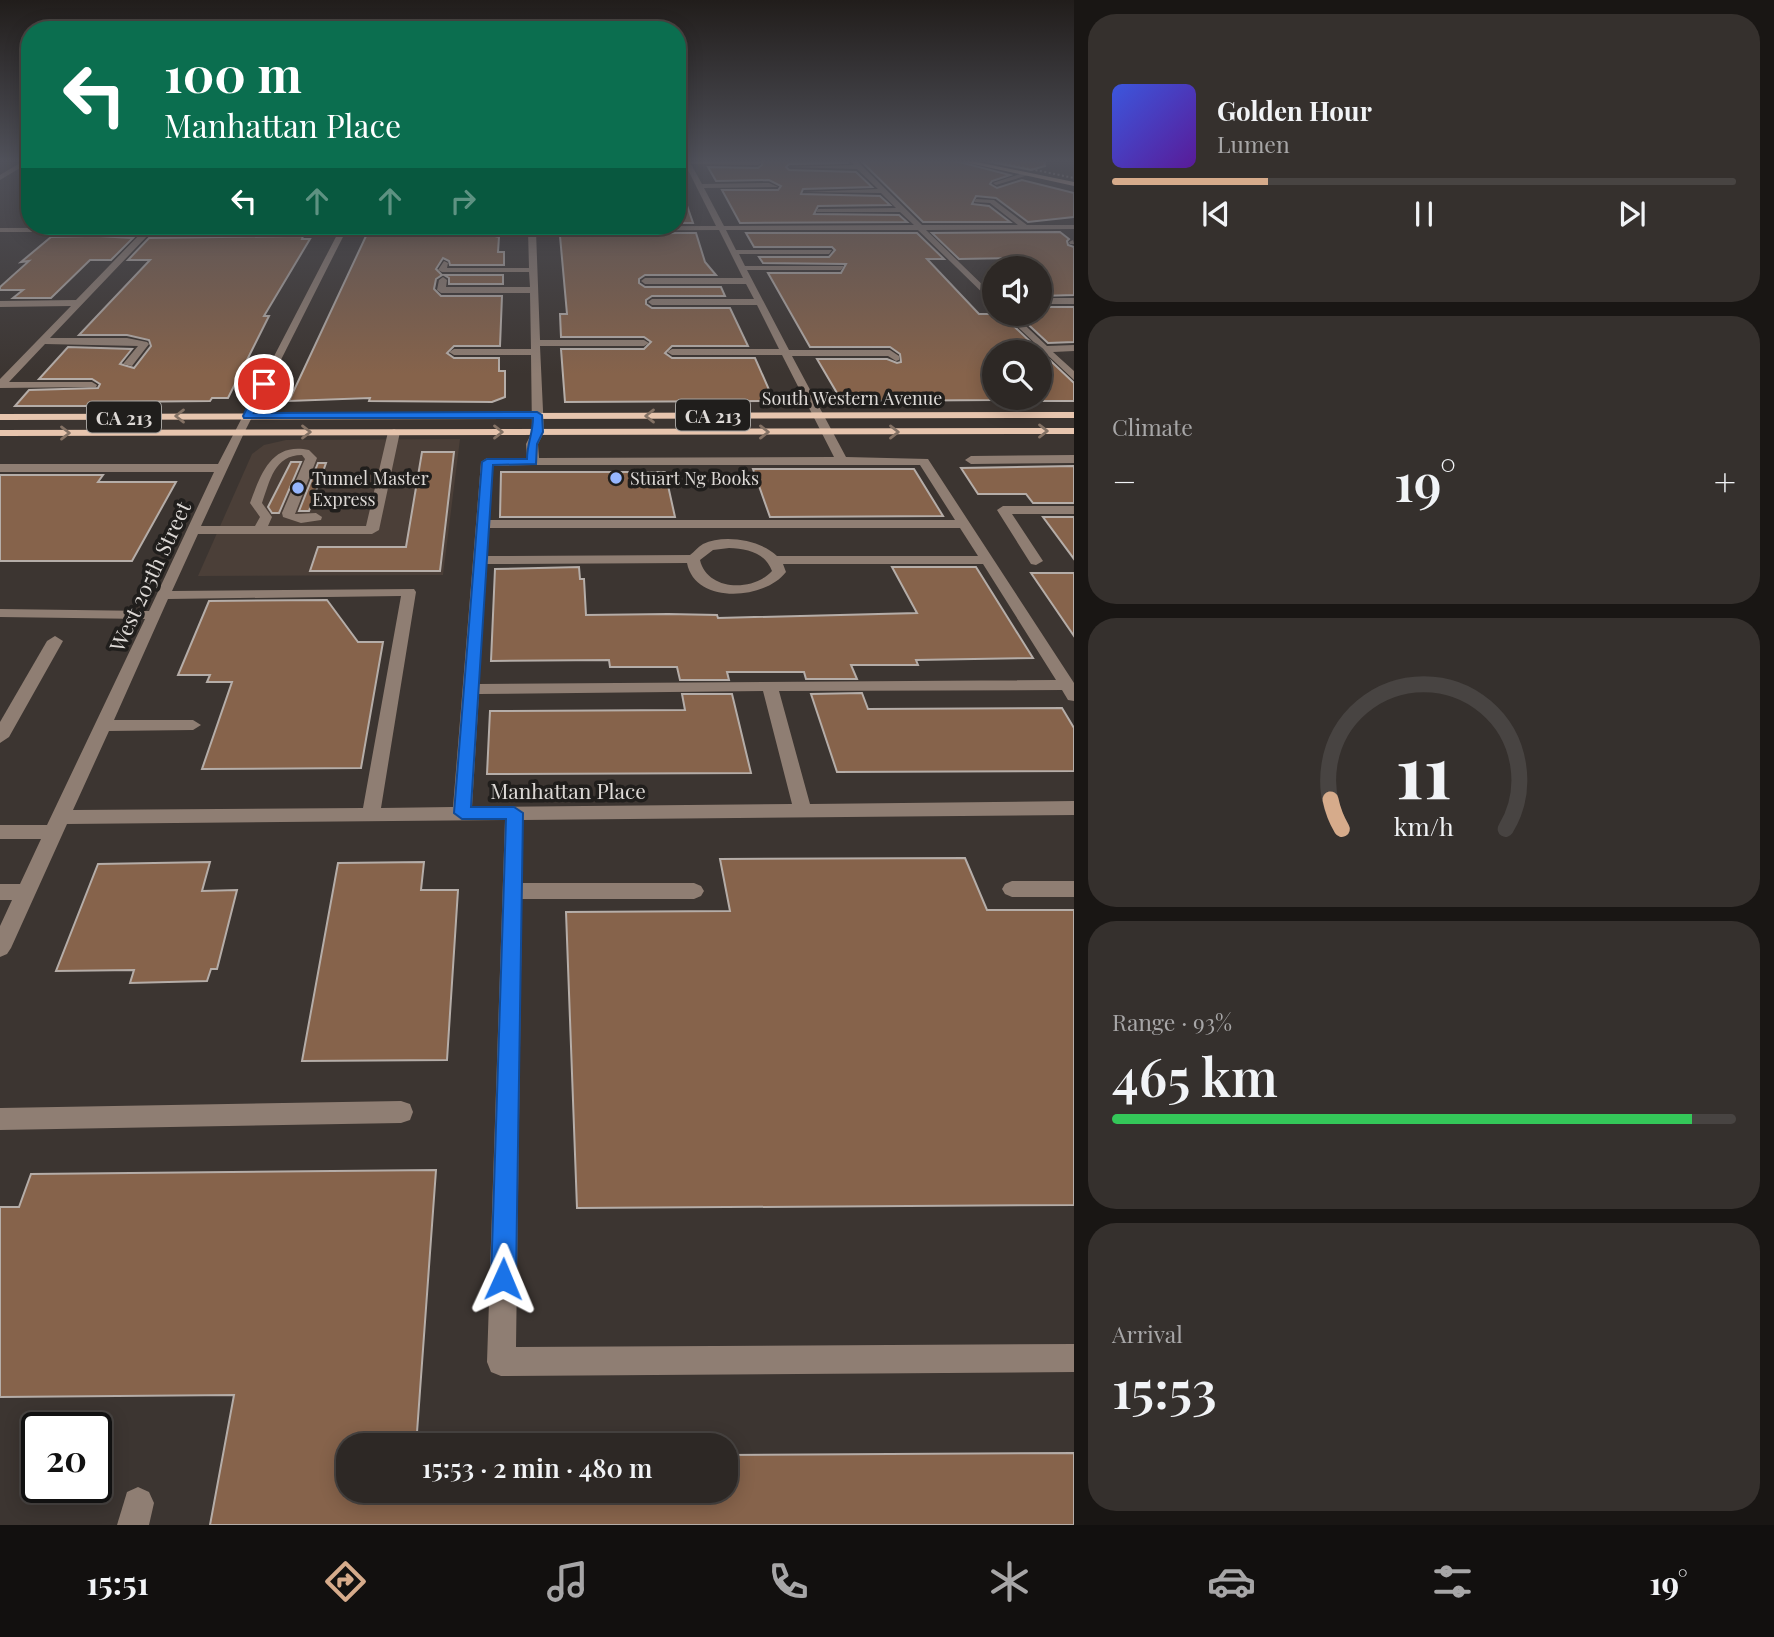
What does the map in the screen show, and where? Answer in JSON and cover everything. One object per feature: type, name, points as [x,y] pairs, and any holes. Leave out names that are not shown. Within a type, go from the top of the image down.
[{"type":"main road","name":"South Western Avenue","points":[[0,417],[1074,415]]},
{"type":"main road","name":"South Western Avenue","points":[[0,433],[1074,431]]},
{"type":"street","points":[[724,231],[842,461]]},
{"type":"street","points":[[921,231],[982,289]]},
{"type":"street","points":[[0,385],[142,235]]},
{"type":"street","name":"West 205th Street","points":[[0,948],[238,433],[340,235]]},
{"type":"street","points":[[532,235],[538,432],[532,444],[533,462]]},
{"type":"street","points":[[734,252],[829,252]]},
{"type":"street","points":[[444,263],[442,270],[533,280]]},
{"type":"street","points":[[645,281],[832,278],[836,276],[837,270],[742,268]]},
{"type":"street","points":[[444,276],[441,290],[533,280]]},
{"type":"street","points":[[1052,301],[1074,301]]},
{"type":"street","points":[[652,302],[759,302]]},
{"type":"street","points":[[0,304],[79,303]]},
{"type":"street","points":[[1020,326],[1035,340]]},
{"type":"street","points":[[42,341],[127,341],[144,344],[128,364]]},
{"type":"street","points":[[454,352],[645,343]]},
{"type":"street","points":[[1052,349],[1074,348]]},
{"type":"street","points":[[672,352],[890,353],[896,358]]},
{"type":"street","points":[[1052,356],[1074,377]]},
{"type":"street","points":[[0,385],[92,385]]},
{"type":"street","points":[[194,530],[372,530],[394,432]]},
{"type":"street","points":[[260,530],[266,517],[256,503],[273,460],[281,454],[305,452],[311,458],[288,513],[289,517],[301,519],[316,517]]},
{"type":"street","points":[[971,460],[1074,459]]},
{"type":"street","points":[[462,813],[487,462],[924,461],[1070,691]]},
{"type":"street","points":[[0,468],[222,468]]},
{"type":"street","points":[[1036,561],[1003,510],[1074,510]]},
{"type":"street","points":[[483,524],[964,524]]},
{"type":"street","points":[[727,524],[734,544]]},
{"type":"street","points":[[481,560],[693,559],[708,547],[734,544],[762,550],[775,560],[779,572],[775,579],[756,589],[729,589],[704,580],[696,573],[693,559]]},
{"type":"street","points":[[775,560],[987,560]]},
{"type":"street","points":[[164,594],[409,592],[371,814]]},
{"type":"street","points":[[0,613],[155,615]]},
{"type":"street","points":[[0,737],[55,641]]},
{"type":"street","points":[[471,689],[770,686],[1070,691]]},
{"type":"street","points":[[770,686],[803,810]]},
{"type":"street","points":[[104,726],[193,725]]},
{"type":"street","name":"Manhattan Place","points":[[0,832],[58,824],[371,814],[1074,807]]},
{"type":"street","points":[[514,813],[502,1362],[1074,1358]]},
{"type":"street","points":[[1012,889],[1074,889]]},
{"type":"street","points":[[512,891],[694,891]]},
{"type":"street","points":[[0,892],[26,892]]},
{"type":"street","points":[[0,1119],[401,1112]]},
{"type":"shaded area","points":[[460,439],[443,575],[198,576],[252,454],[264,445],[286,440]]},
{"type":"building","points":[[1060,232],[1069,239],[1068,245],[1074,247],[1074,295],[1052,296],[1052,256],[982,256],[982,259],[959,259],[932,233]]},
{"type":"building","points":[[696,233],[705,262],[716,275],[645,275],[639,279],[639,283],[645,287],[721,287],[725,296],[652,296],[646,300],[646,304],[652,308],[730,308],[748,346],[672,346],[665,353],[672,358],[755,358],[774,401],[565,402],[561,349],[644,349],[651,342],[644,337],[561,337],[560,314],[567,314],[560,236]]},
{"type":"building","points":[[746,233],[917,233],[944,259],[927,259],[979,314],[982,314],[982,326],[1014,326],[1029,340],[982,340],[982,400],[859,401],[857,398],[848,398],[845,394],[837,393],[817,359],[887,359],[897,363],[901,362],[900,354],[890,347],[810,347],[768,273],[841,273],[846,264],[763,263],[759,257],[829,257],[835,250],[832,247],[754,247]]},
{"type":"building","points":[[303,236],[302,239],[310,239],[264,316],[269,316],[228,398],[212,398],[210,401],[110,402],[107,406],[15,406],[29,390],[98,388],[100,384],[92,379],[39,379],[68,347],[132,349],[120,364],[134,368],[151,346],[149,340],[127,335],[79,335],[150,260],[128,260],[149,238]]},
{"type":"building","points":[[366,236],[499,237],[498,252],[504,252],[504,265],[450,265],[449,261],[443,258],[436,269],[442,275],[436,279],[434,289],[441,296],[502,296],[500,346],[454,346],[447,353],[454,358],[499,358],[499,371],[505,371],[505,397],[492,402],[369,401],[370,398],[289,401]]},
{"type":"building","points":[[51,237],[133,238],[111,260],[90,260],[51,298],[13,298],[23,290],[0,290],[0,287],[29,261],[21,262]]},
{"type":"building","points":[[444,275],[503,275],[503,284],[449,284],[449,278]]},
{"type":"building","points":[[1052,307],[1074,307],[1074,342],[1052,343],[1052,340],[1045,340],[1030,326],[1052,326]]},
{"type":"building","points":[[1052,362],[1074,383],[1074,401],[1052,401]]},
{"type":"building","points":[[422,452],[454,452],[440,571],[310,571],[318,547],[406,547]]},
{"type":"building","points":[[291,462],[301,462],[279,513],[272,513],[268,507]]},
{"type":"building","points":[[318,463],[326,463],[309,511],[299,511]]},
{"type":"building","points":[[1074,466],[1074,503],[1033,503],[1026,494],[978,494],[961,468]]},
{"type":"building","points":[[753,469],[914,469],[943,516],[770,517]]},
{"type":"building","points":[[501,472],[665,472],[675,517],[500,517]]},
{"type":"building","points":[[0,475],[103,475],[98,482],[176,482],[132,561],[0,561]]},
{"type":"building","points":[[1043,517],[1074,517],[1074,559]]},
{"type":"building","points":[[579,567],[580,579],[584,579],[586,615],[717,615],[718,618],[917,613],[892,567],[976,567],[1033,658],[916,660],[918,665],[851,665],[857,679],[806,679],[804,672],[727,672],[729,680],[680,680],[677,667],[610,667],[609,660],[491,661],[495,569]]},
{"type":"building","points":[[1031,573],[1074,573],[1074,636]]},
{"type":"building","points":[[327,600],[358,642],[383,642],[361,768],[202,769],[232,682],[207,682],[210,675],[178,675],[209,601]]},
{"type":"building","points":[[862,693],[868,709],[1062,708],[1074,728],[1074,771],[837,772],[811,694]]},
{"type":"building","points":[[682,694],[732,694],[751,773],[487,774],[490,711],[685,710]]},
{"type":"building","points":[[965,858],[987,910],[1074,910],[1074,1205],[577,1208],[566,912],[730,911],[720,859]]},
{"type":"building","points":[[210,862],[202,891],[237,890],[217,969],[211,969],[207,981],[130,983],[134,970],[56,971],[98,864]]},
{"type":"building","points":[[424,862],[421,890],[458,890],[447,1060],[302,1061],[338,863]]},
{"type":"building","points":[[436,1170],[417,1433],[336,1433],[336,1503],[738,1503],[738,1455],[1074,1453],[1074,1525],[210,1525],[234,1395],[0,1397],[0,1207],[19,1207],[31,1174]]},
{"type":"place","name":"Stuart Ng Books","points":[[616,478]]},
{"type":"place","name":"Tunnel Master Express","points":[[298,488]]},
{"type":"route","points":[[264,384],[248,416],[537,415],[538,432],[532,444],[533,462],[487,462],[462,813],[514,813],[503,1279]]}]
